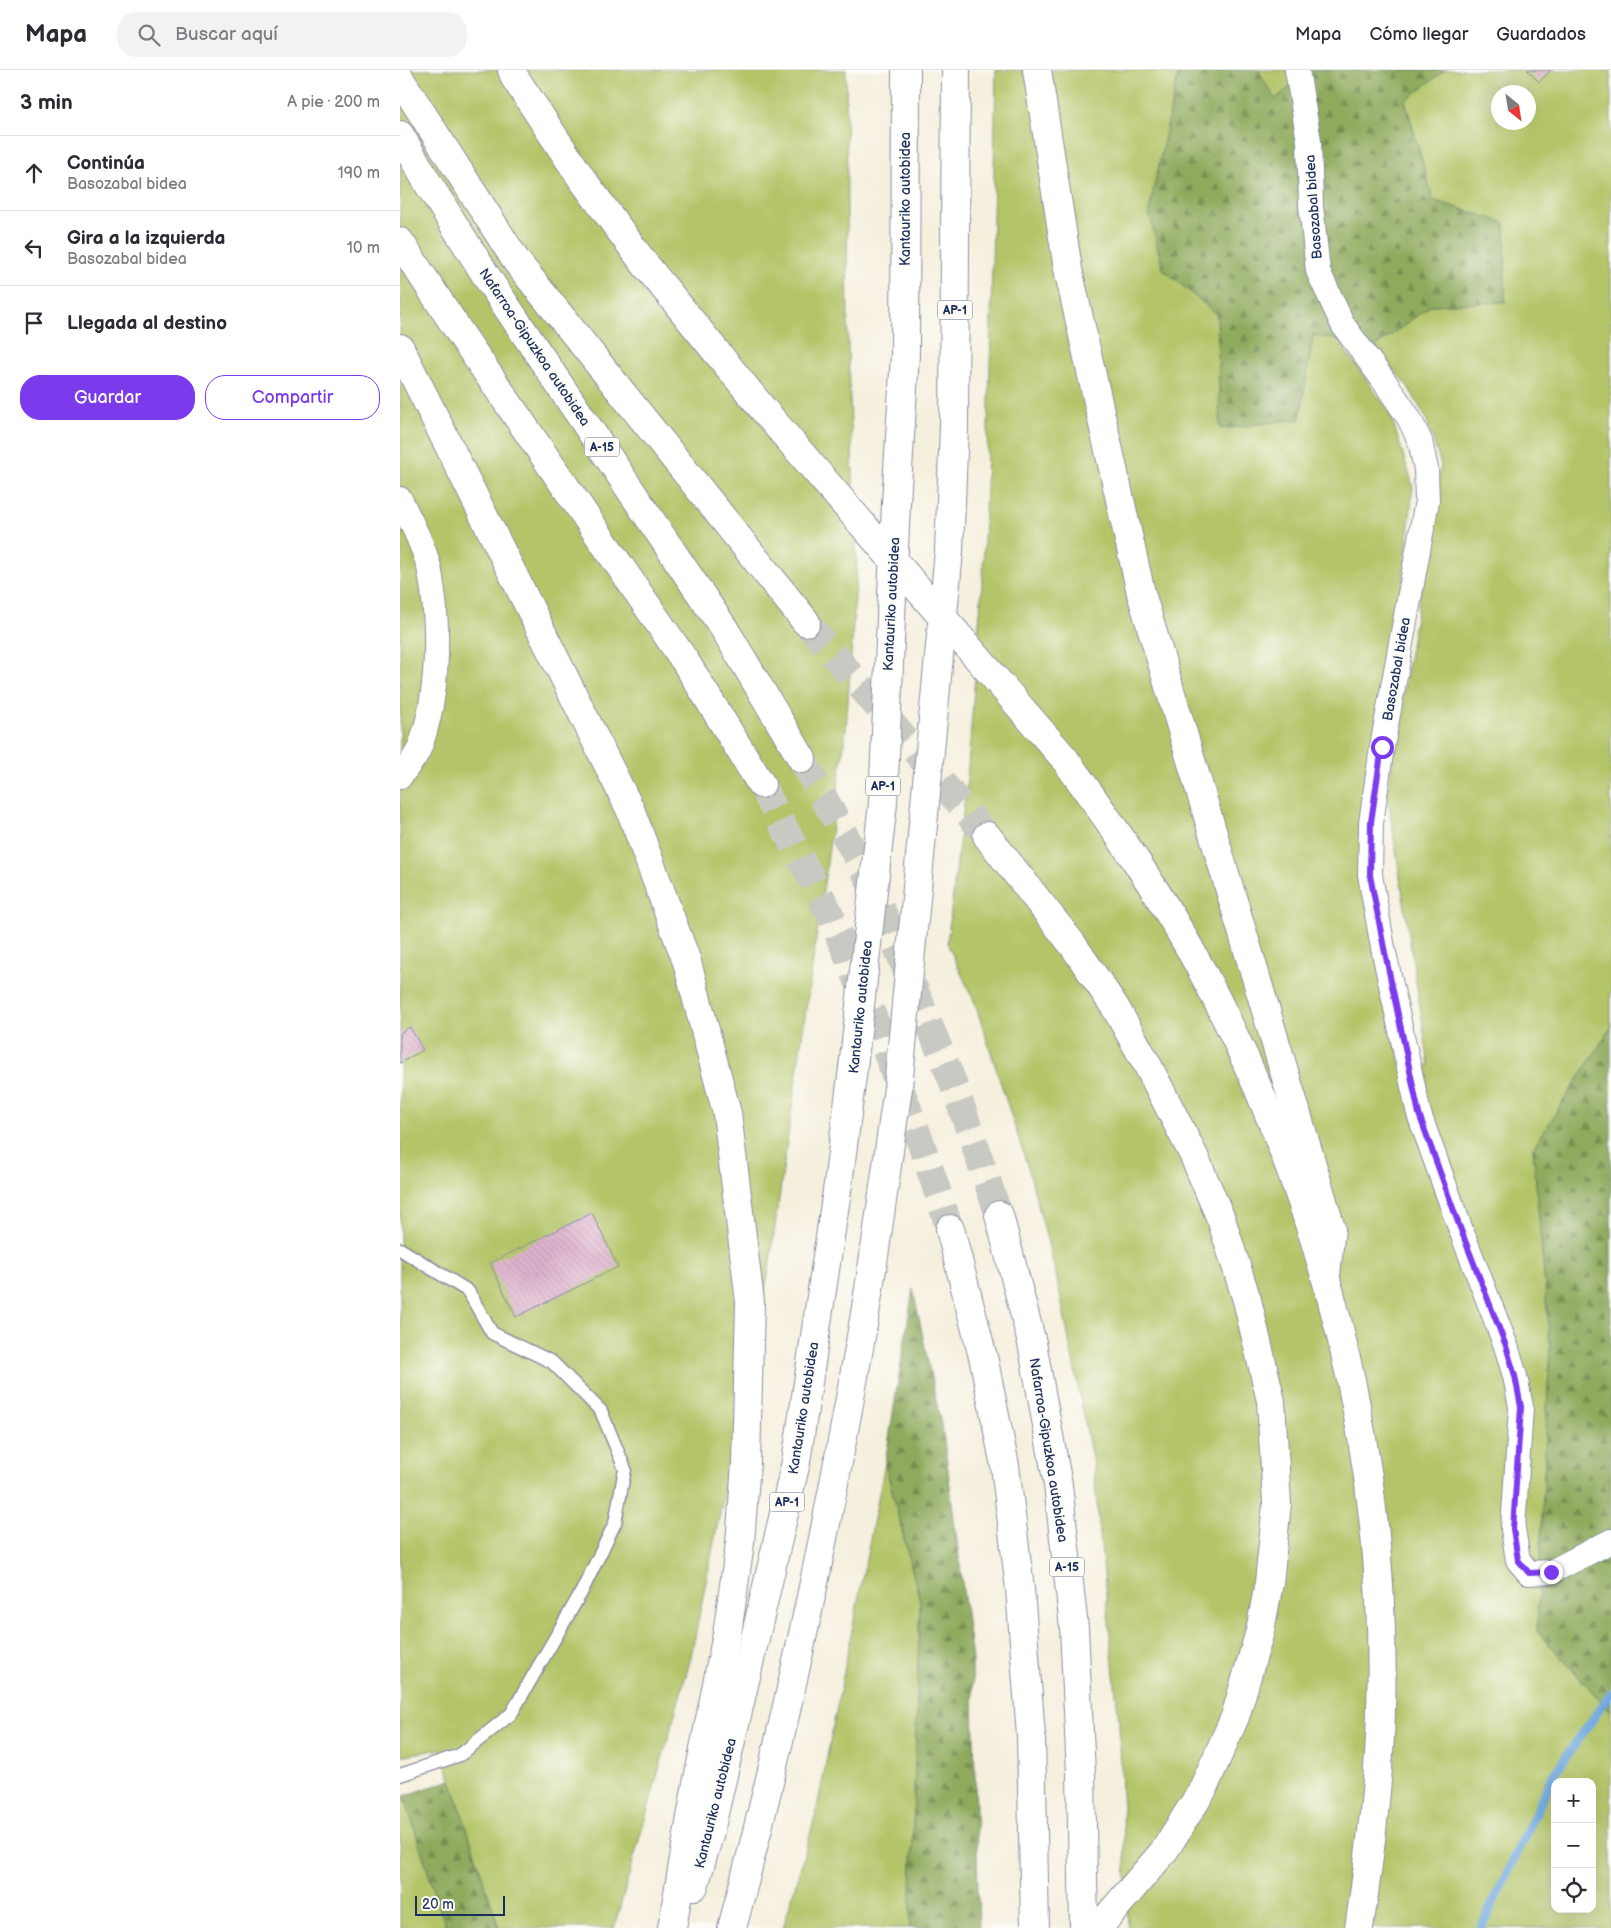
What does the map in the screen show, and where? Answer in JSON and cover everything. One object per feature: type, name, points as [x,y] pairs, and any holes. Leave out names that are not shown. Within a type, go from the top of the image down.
[{"type":"highway","points":[[512,70],[515,78],[588,187],[644,263],[767,414],[1064,758],[1114,827],[1160,898],[1202,971],[1240,1046],[1273,1122],[1302,1201],[1326,1275],[1355,1398],[1370,1488],[1377,1560],[1381,1634],[1381,1709],[1377,1784],[1370,1858],[1359,1928]]},
{"type":"highway","points":[[895,70],[906,173]]},
{"type":"highway","name":"Kantauriko autobidea","points":[[680,1928],[709,1836],[796,1462],[838,1184],[853,1068],[883,803],[896,503],[905,355],[906,70]]},
{"type":"highway","name":"AP-1","points":[[732,1928],[796,1674],[833,1490],[862,1329],[898,1088],[949,551],[954,427],[956,70]]},
{"type":"highway","points":[[1037,70],[1068,269],[1142,594],[1331,1228],[1326,1275]]},
{"type":"highway","points":[[400,79],[517,262],[806,622]]},
{"type":"highway","name":"Nafarroa-Gipuzkoa autobidea","points":[[400,135],[492,285],[725,630],[802,759]]},
{"type":"highway","points":[[400,242],[685,661],[761,784]]},
{"type":"highway","points":[[400,348],[630,809],[687,962],[727,1113],[750,1302],[746,1463],[740,1543],[727,1634],[695,1794],[672,1928]]},
{"type":"highway","points":[[986,836],[1073,945],[1115,1007],[1147,1064],[1194,1156],[1221,1220],[1247,1300],[1271,1401],[1277,1503],[1269,1583],[1260,1631],[1235,1717],[1202,1791],[1164,1852],[1098,1928]]},
{"type":"highway","name":"Nafarroa-Gipuzkoa autobidea","points":[[999,1215],[1032,1343],[1058,1485],[1074,1628],[1081,1774],[1084,1928]]},
{"type":"highway","points":[[950,1229],[984,1361],[1005,1466],[1018,1570],[1031,1736],[1035,1928]]},
{"type":"street","name":"Basozabal bidea","points":[[1297,70],[1309,141],[1311,206],[1318,270],[1342,325],[1409,418],[1420,441],[1426,469],[1428,501],[1382,747],[1371,822],[1370,875],[1387,966],[1419,1114],[1459,1225],[1506,1346],[1515,1376],[1521,1407],[1513,1529],[1518,1560],[1529,1573],[1551,1572],[1611,1541]]},
{"type":"street","points":[[400,499],[430,571],[435,620],[433,704],[418,750],[400,777]]},
{"type":"lane","points":[[400,1249],[468,1291],[492,1333],[552,1362],[601,1411],[625,1469],[615,1523],[582,1591],[512,1714],[460,1756],[400,1775]]},
{"type":"green space","points":[[400,70],[846,70],[848,351],[857,568],[846,730],[768,1275],[690,1661],[614,1928],[499,1928],[441,1749],[400,1756]]},
{"type":"green space","points":[[996,70],[1179,70],[1149,212],[1163,269],[1217,315],[1221,429],[1300,418],[1313,335],[1338,340],[1390,413],[1413,486],[1402,593],[1358,824],[1380,980],[1402,1069],[1429,1066],[1387,792],[1441,465],[1426,418],[1407,385],[1374,348],[1431,305],[1505,301],[1505,223],[1433,200],[1405,100],[1445,70],[1611,70],[1611,1028],[1533,1148],[1550,1345],[1537,1631],[1611,1712],[1611,1928],[1128,1928],[1119,1724],[1093,1464],[1056,1274],[1029,1171],[975,1003],[947,943],[967,780],[983,572],[990,369]]},
{"type":"green space","points":[[1179,70],[1258,70],[1275,99],[1310,70],[1445,70],[1405,101],[1433,200],[1505,223],[1505,302],[1431,305],[1374,348],[1313,335],[1300,419],[1220,429],[1217,315],[1163,269],[1149,212]]},
{"type":"green space","points":[[1258,70],[1286,70],[1292,85],[1275,100]]},
{"type":"green space","points":[[1611,1028],[1611,1712],[1537,1631],[1550,1345],[1533,1148]]},
{"type":"green space","points":[[913,1289],[944,1439],[972,1660],[979,1928],[910,1928],[920,1601],[885,1463]]},
{"type":"green space","points":[[885,1463],[920,1601],[910,1928],[783,1928],[816,1813]]},
{"type":"green space","points":[[451,1780],[499,1928],[446,1928],[404,1796]]},
{"type":"green space","points":[[400,1796],[404,1796],[446,1928],[400,1928]]},
{"type":"building","points":[[1527,70],[1551,70],[1539,82]]},
{"type":"building","points":[[410,1027],[423,1050],[400,1063],[400,1033]]},
{"type":"building","points":[[592,1213],[618,1267],[516,1317],[490,1263]]},
{"type":"waterway","points":[[1481,1928],[1554,1774],[1611,1693]]},
{"type":"tunnel","points":[[806,622],[987,836]]},
{"type":"tunnel","points":[[802,759],[867,875],[952,1080],[999,1215]]},
{"type":"tunnel","points":[[761,784],[829,912],[873,1016],[922,1146],[950,1229]]},
{"type":"route","points":[[1382,747],[1371,822],[1370,875],[1384,948],[1419,1114],[1459,1225],[1506,1346],[1515,1376],[1521,1407],[1513,1529],[1518,1560],[1529,1573],[1551,1572]]}]
